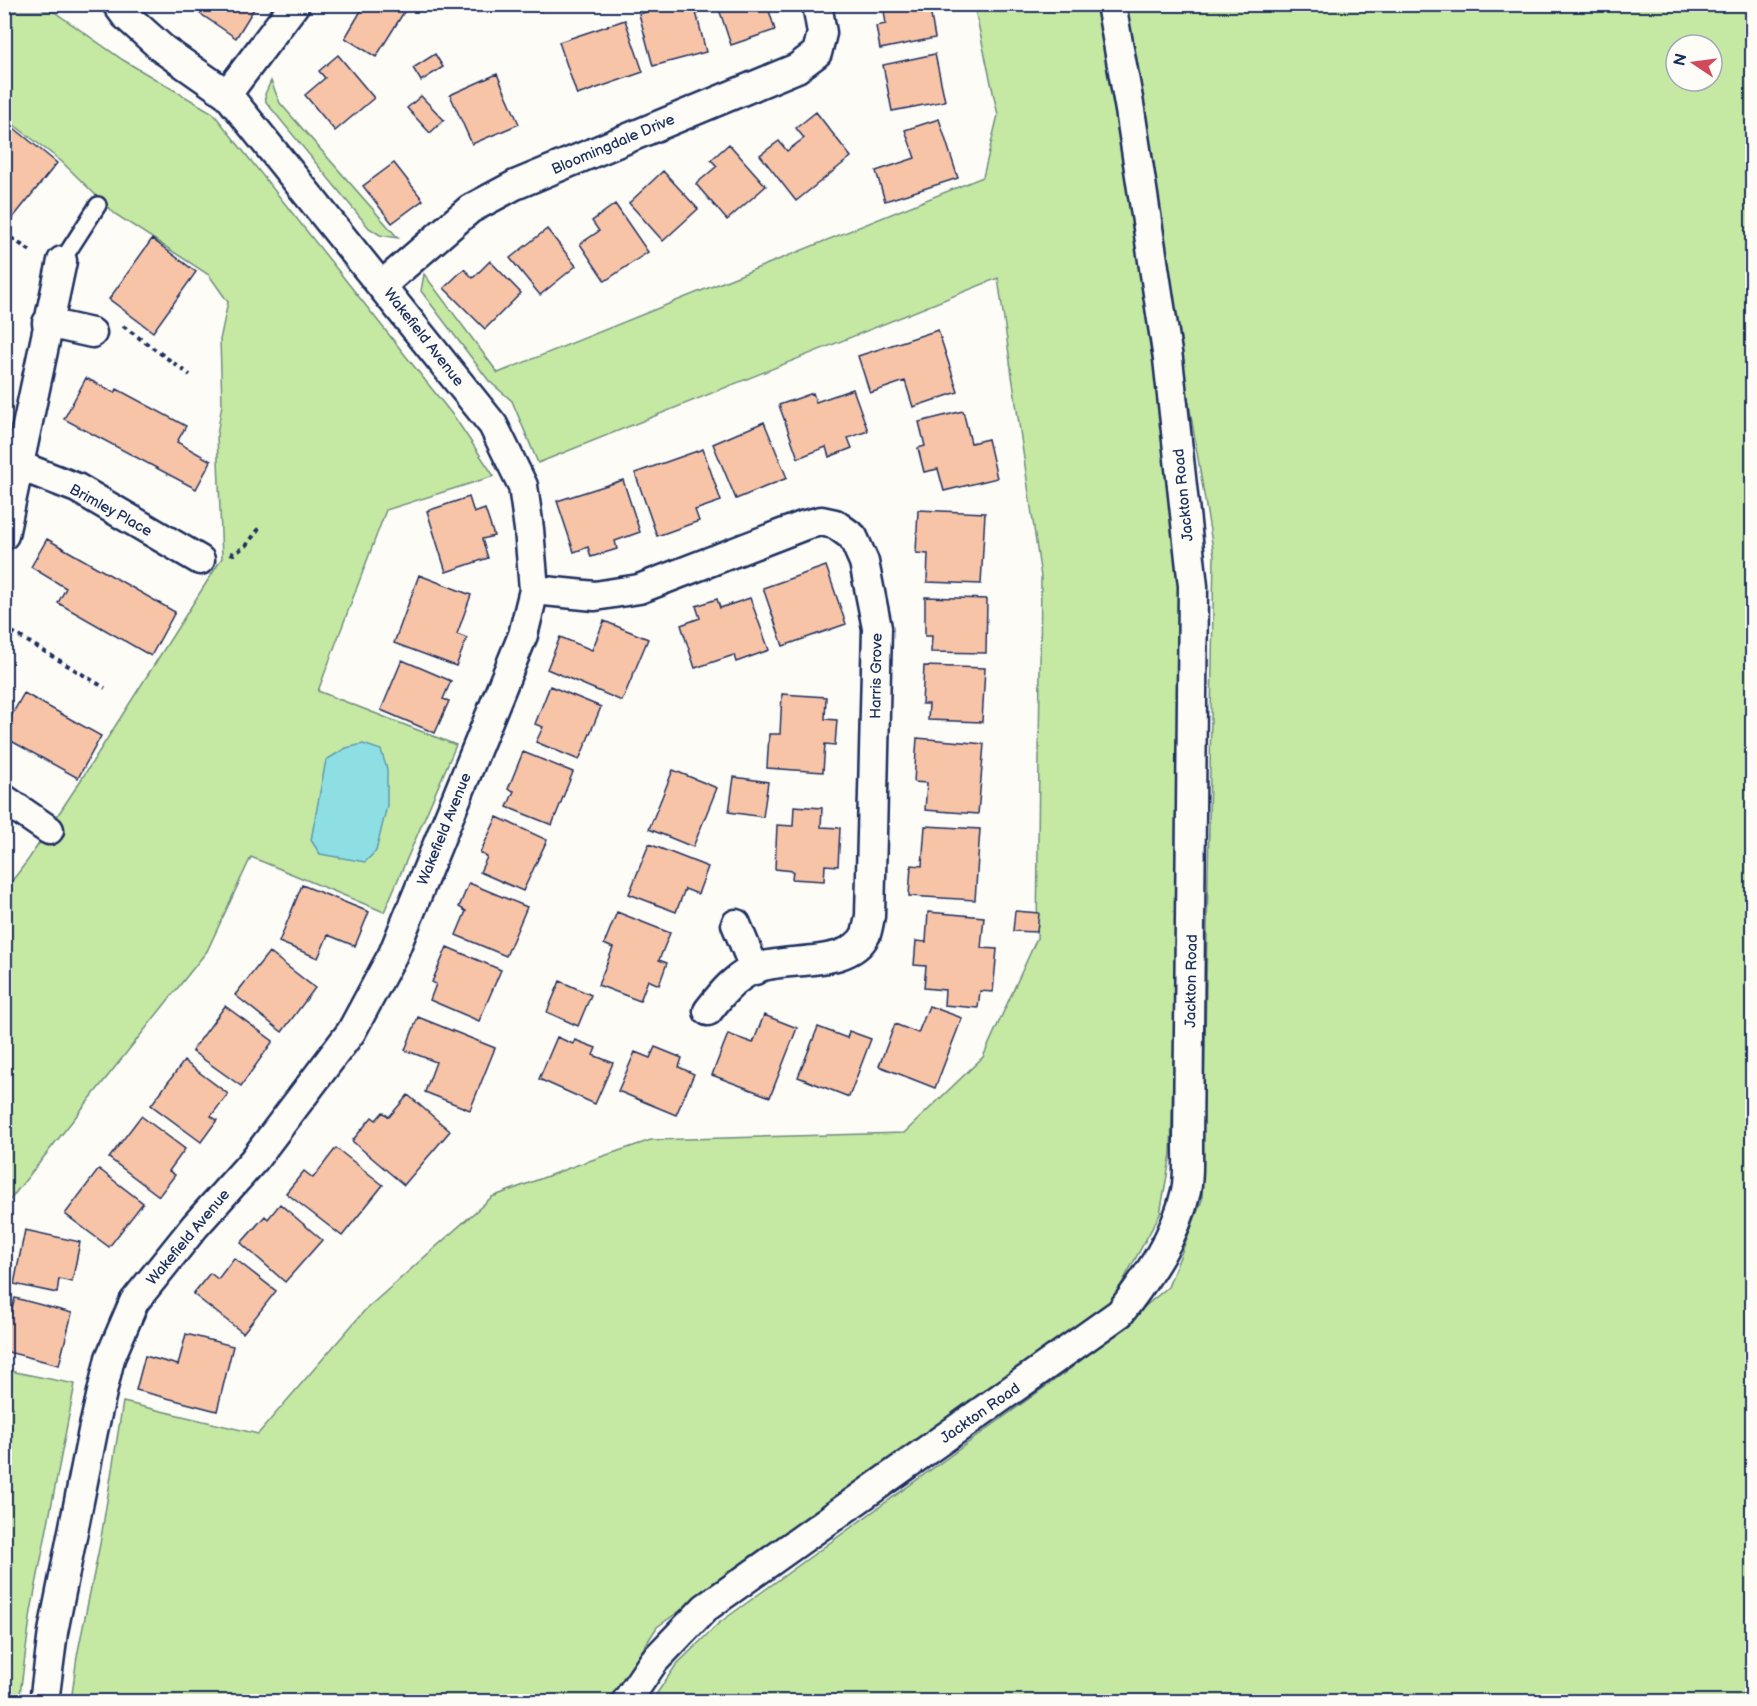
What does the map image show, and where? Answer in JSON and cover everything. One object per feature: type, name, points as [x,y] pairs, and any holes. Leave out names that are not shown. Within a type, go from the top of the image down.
[{"type":"street","name":"Wakefield Avenue","points":[[44,1701],[53,1632],[93,1431],[110,1358],[134,1302],[195,1226],[254,1160],[351,1032],[393,954],[523,635],[534,590],[523,486],[493,425],[226,94],[164,50],[121,10],[99,4]]},
{"type":"street","points":[[226,94],[295,4]]},
{"type":"street","name":"Bloomingdale Drive","points":[[382,285],[470,209],[515,185],[797,68],[817,53],[822,33],[817,4]]},
{"type":"street","name":"Jackton Road","points":[[626,1701],[654,1660],[705,1608],[1120,1313],[1140,1287],[1177,1225],[1186,1189],[1188,1145],[1193,586],[1168,359],[1130,110],[1111,4]]},
{"type":"street","points":[[4,535],[20,466],[47,323],[62,261]]},
{"type":"street","points":[[47,323],[92,333]]},
{"type":"street","name":"Brimley Place","points":[[20,466],[77,488],[200,560]]},
{"type":"street","name":"Harris Grove","points":[[534,590],[595,596],[639,589],[821,521],[836,524],[853,537],[864,562],[877,628],[870,915],[866,934],[858,945],[837,956],[759,967],[730,984],[708,1011]]},
{"type":"street","points":[[4,799],[49,830]]},
{"type":"street","points":[[736,924],[755,970]]},
{"type":"lane","points":[[62,261],[98,205]]},
{"type":"path","points":[[92,333],[95,314],[115,320],[190,375]]},
{"type":"path","points":[[200,560],[213,551],[234,554],[247,545],[259,528]]},
{"type":"path","points":[[4,627],[105,688]]},
{"type":"green space","points":[[974,5],[1102,5],[1115,71],[1170,479],[1184,629],[1171,1154],[1160,1214],[1112,1301],[1046,1354],[657,1627],[610,1701],[71,1702],[77,1656],[100,1544],[123,1402],[258,1434],[365,1310],[492,1197],[651,1140],[904,1133],[983,1057],[1037,938],[1041,577],[998,278],[538,463],[512,401],[489,381],[421,291],[424,274],[498,373],[983,177],[998,115]]},
{"type":"green space","points":[[1123,5],[1752,5],[1752,1701],[651,1702],[676,1665],[719,1623],[1070,1369],[1168,1287],[1202,1200],[1214,555]]},
{"type":"green space","points":[[53,11],[123,60],[213,113],[455,418],[494,476],[386,510],[318,691],[456,745],[384,912],[251,857],[207,951],[5,1206],[5,890],[28,860],[79,783],[222,558],[217,435],[222,404],[220,340],[228,302],[209,275],[115,214],[61,161],[5,118],[5,12]]},
{"type":"green space","points":[[271,81],[280,103],[398,238],[380,235],[369,228],[266,102],[265,94]]},
{"type":"green space","points":[[5,1370],[75,1384],[31,1611],[19,1702],[4,1701]]},
{"type":"water","points":[[363,744],[381,750],[387,769],[387,806],[376,851],[365,862],[320,854],[311,840],[326,760],[346,748]]},
{"type":"building","points":[[186,4],[257,4],[236,38]]},
{"type":"building","points":[[365,4],[409,4],[376,57],[345,38]]},
{"type":"building","points":[[531,4],[546,4],[541,11]]},
{"type":"building","points":[[673,4],[694,4],[706,52],[653,66],[639,14]]},
{"type":"building","points":[[697,4],[717,4],[717,6],[699,11]]},
{"type":"building","points":[[731,4],[767,4],[775,30],[731,45],[719,9]]},
{"type":"building","points":[[883,4],[929,4],[935,38],[880,49],[876,26],[886,24]]},
{"type":"building","points":[[625,20],[643,72],[577,95],[559,42]]},
{"type":"building","points":[[435,54],[443,67],[421,81],[413,68]]},
{"type":"building","points":[[935,54],[945,101],[892,111],[883,65]]},
{"type":"building","points":[[338,55],[374,98],[335,131],[305,95],[325,78],[319,71]]},
{"type":"building","points":[[497,74],[519,124],[472,144],[450,95]]},
{"type":"building","points":[[421,96],[444,120],[430,133],[407,108]]},
{"type":"building","points":[[816,112],[851,157],[796,201],[760,155],[779,141],[787,151],[804,138],[796,128]]},
{"type":"building","points":[[939,119],[958,178],[885,201],[876,171],[915,158],[905,130]]},
{"type":"building","points":[[14,128],[57,163],[12,219],[4,213],[4,140]]},
{"type":"building","points":[[729,144],[766,186],[727,220],[696,184],[717,166],[711,160]]},
{"type":"building","points":[[394,163],[423,200],[392,223],[363,186]]},
{"type":"building","points":[[663,171],[698,209],[663,241],[629,203]]},
{"type":"building","points":[[615,204],[648,252],[605,281],[580,244],[599,231],[592,221]]},
{"type":"building","points":[[547,229],[576,266],[540,295],[510,258]]},
{"type":"building","points":[[152,239],[196,272],[153,332],[109,299]]},
{"type":"building","points":[[490,261],[521,293],[485,329],[444,288],[464,269],[473,278]]},
{"type":"building","points":[[938,330],[958,392],[913,407],[905,381],[870,393],[858,356]]},
{"type":"building","points":[[86,378],[115,393],[117,389],[186,426],[177,442],[211,461],[196,489],[64,419]]},
{"type":"building","points":[[853,389],[868,431],[848,438],[852,448],[829,457],[826,447],[798,458],[779,405],[813,393],[816,402]]},
{"type":"building","points":[[963,411],[971,443],[988,439],[997,478],[944,491],[938,469],[924,472],[918,448],[925,446],[919,422]]},
{"type":"building","points":[[764,422],[787,478],[736,499],[713,444]]},
{"type":"building","points":[[703,449],[721,501],[695,510],[699,521],[657,536],[635,473]]},
{"type":"building","points":[[623,480],[640,532],[615,541],[617,549],[591,557],[588,547],[574,552],[557,501]]},
{"type":"building","points":[[469,497],[474,513],[485,509],[494,536],[482,539],[488,558],[446,572],[427,511]]},
{"type":"building","points":[[918,510],[985,513],[981,584],[927,582],[928,554],[916,553]]},
{"type":"building","points":[[47,539],[175,612],[151,656],[58,603],[66,588],[31,567]]},
{"type":"building","points":[[826,566],[846,624],[783,646],[763,588]]},
{"type":"building","points":[[419,575],[471,595],[457,634],[467,638],[456,666],[394,643]]},
{"type":"building","points":[[925,597],[987,599],[986,653],[931,652],[932,636],[925,636]]},
{"type":"building","points":[[750,598],[769,650],[736,662],[734,655],[695,668],[681,625],[700,618],[696,606],[717,599],[720,608]]},
{"type":"building","points":[[604,621],[648,639],[622,701],[547,669],[560,637],[592,650]]},
{"type":"building","points":[[402,660],[451,681],[443,699],[449,701],[435,733],[381,710]]},
{"type":"building","points":[[924,666],[985,668],[982,722],[928,720],[929,704],[922,704]]},
{"type":"building","points":[[550,686],[601,707],[579,760],[536,742],[543,727],[535,724]]},
{"type":"building","points":[[24,693],[101,736],[78,778],[4,737],[4,729]]},
{"type":"building","points":[[782,694],[826,697],[825,719],[837,720],[835,745],[825,744],[823,772],[767,768],[769,734],[780,734]]},
{"type":"building","points":[[917,738],[984,744],[978,814],[925,810],[927,783],[914,782]]},
{"type":"building","points":[[523,752],[573,772],[552,825],[507,807],[514,791],[508,789]]},
{"type":"building","points":[[673,770],[717,788],[693,847],[649,829]]},
{"type":"building","points":[[734,777],[768,782],[763,817],[729,812]]},
{"type":"building","points":[[794,806],[822,808],[821,827],[840,828],[838,866],[825,865],[824,881],[792,879],[793,871],[775,869],[777,825],[793,826]]},
{"type":"building","points":[[497,817],[547,840],[523,891],[480,872],[487,857],[480,853]]},
{"type":"building","points":[[925,826],[980,829],[975,900],[909,896],[911,865],[922,866]]},
{"type":"building","points":[[649,844],[708,867],[698,894],[685,889],[676,912],[629,894]]},
{"type":"building","points":[[469,883],[527,907],[506,956],[456,935],[466,911],[459,907]]},
{"type":"building","points":[[302,885],[369,912],[355,946],[328,935],[318,958],[279,942]]},
{"type":"building","points":[[1015,911],[1039,913],[1037,932],[1013,931]]},
{"type":"building","points":[[617,912],[670,933],[659,960],[667,963],[659,985],[648,980],[640,1001],[598,985],[613,948],[604,944]]},
{"type":"building","points":[[928,912],[984,917],[981,948],[997,949],[993,992],[980,991],[978,1008],[944,1005],[945,990],[924,988],[926,966],[914,965],[916,941],[926,942]]},
{"type":"building","points":[[447,947],[501,970],[479,1021],[430,1000],[436,984],[432,982]]},
{"type":"building","points":[[269,952],[315,988],[282,1032],[235,995]]},
{"type":"building","points":[[560,981],[591,995],[578,1026],[547,1012]]},
{"type":"building","points":[[225,1006],[273,1041],[241,1086],[192,1051]]},
{"type":"building","points":[[929,1006],[962,1018],[935,1088],[879,1066],[895,1024],[918,1033]]},
{"type":"building","points":[[764,1015],[797,1028],[770,1097],[712,1075],[728,1034],[753,1043]]},
{"type":"building","points":[[418,1017],[495,1048],[470,1110],[425,1092],[436,1062],[405,1050]]},
{"type":"building","points":[[818,1027],[847,1038],[849,1031],[871,1039],[849,1097],[798,1077]]},
{"type":"building","points":[[557,1037],[573,1044],[575,1040],[596,1048],[593,1055],[613,1063],[595,1104],[539,1079]]},
{"type":"building","points":[[655,1047],[682,1058],[679,1067],[694,1074],[676,1115],[618,1091],[635,1052],[650,1058]]},
{"type":"building","points":[[184,1061],[228,1094],[211,1116],[217,1120],[201,1142],[151,1105]]},
{"type":"building","points":[[408,1095],[450,1131],[404,1185],[352,1141],[372,1117],[376,1120],[383,1112],[389,1117]]},
{"type":"building","points":[[141,1116],[185,1149],[169,1171],[175,1175],[159,1196],[109,1158]]},
{"type":"building","points":[[336,1148],[383,1185],[342,1236],[286,1193],[304,1171],[313,1178]]},
{"type":"building","points":[[99,1169],[143,1203],[109,1247],[65,1214]]},
{"type":"building","points":[[280,1204],[322,1240],[285,1282],[241,1243],[265,1216],[268,1219]]},
{"type":"building","points":[[25,1230],[80,1242],[72,1282],[59,1279],[57,1293],[14,1284]]},
{"type":"building","points":[[234,1258],[276,1291],[243,1333],[193,1294],[210,1273],[218,1279]]},
{"type":"building","points":[[15,1298],[72,1313],[59,1365],[4,1351],[4,1337]]},
{"type":"building","points":[[186,1334],[233,1346],[217,1411],[136,1390],[145,1356],[178,1365]]}]
